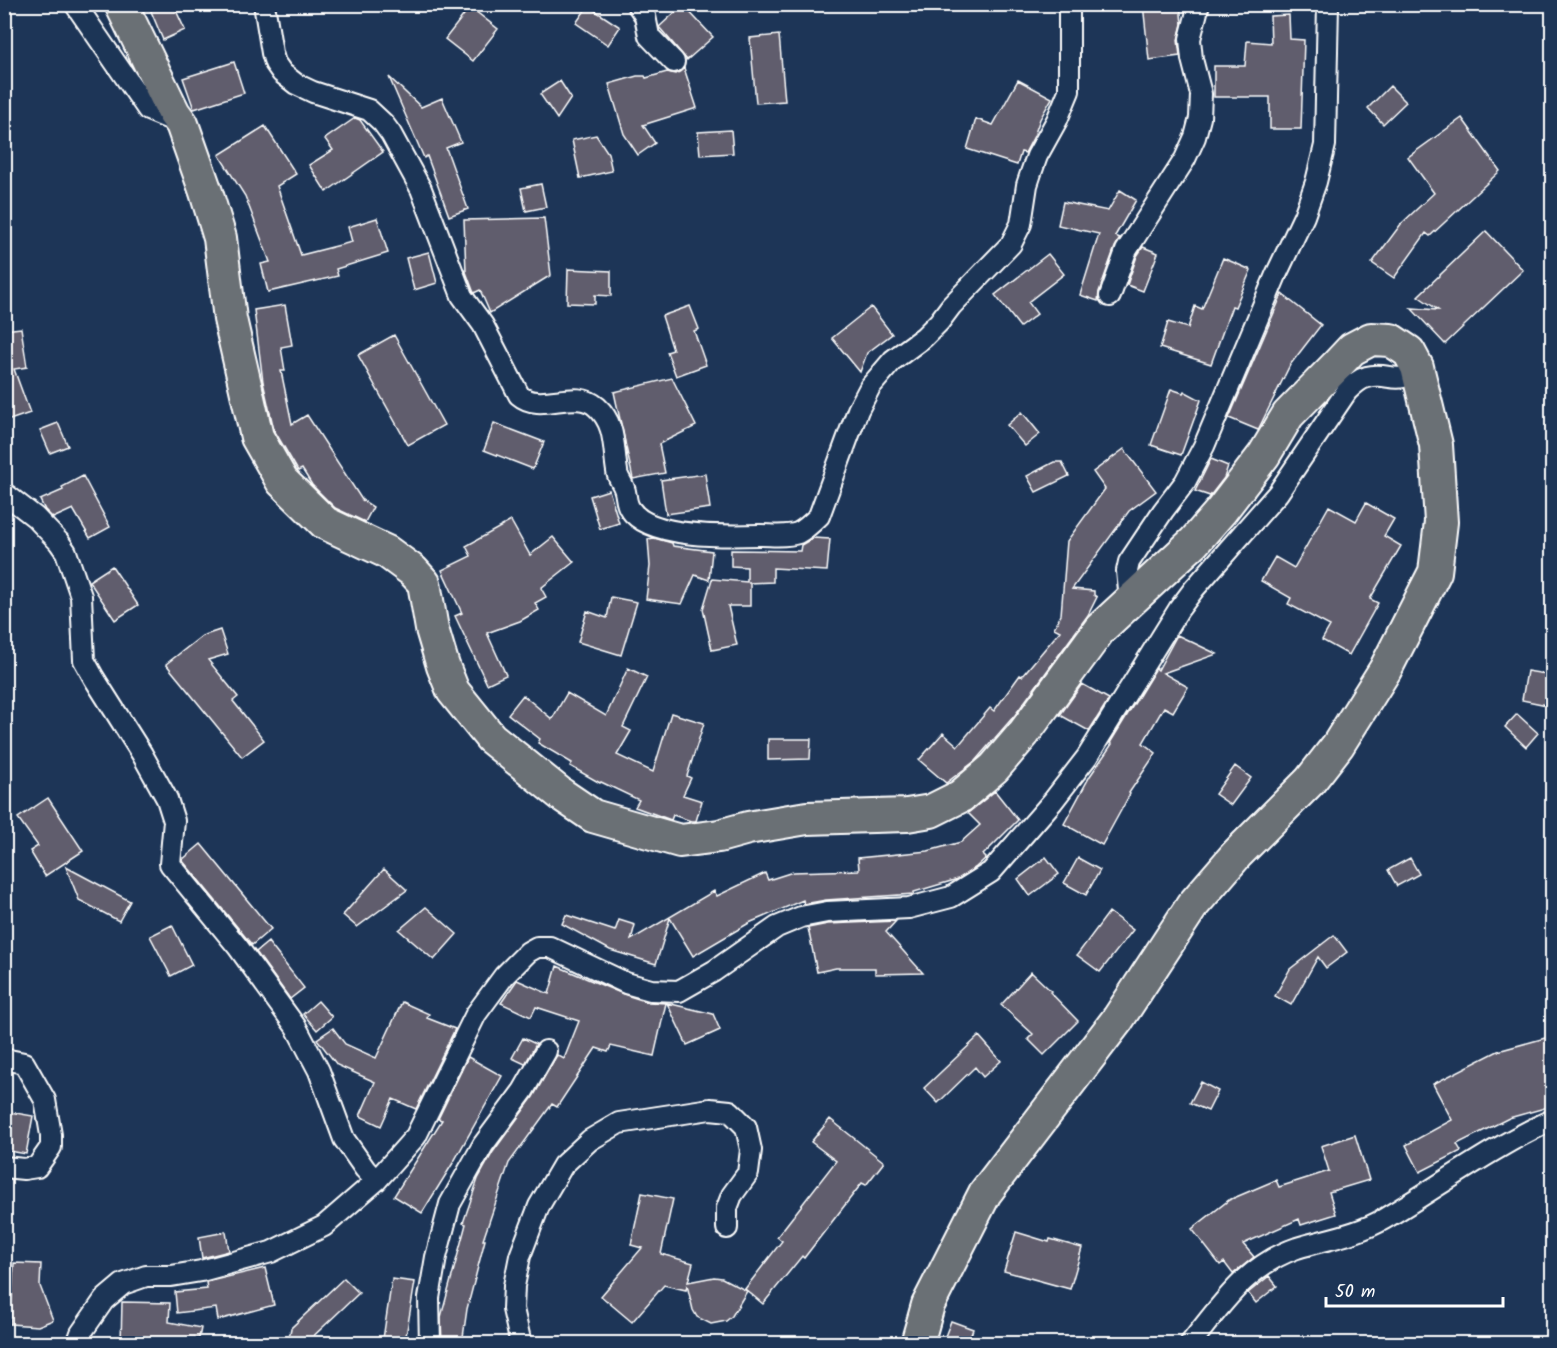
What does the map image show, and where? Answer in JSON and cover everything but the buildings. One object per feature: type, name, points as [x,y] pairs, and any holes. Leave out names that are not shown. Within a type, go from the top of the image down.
[{"type":"main road","points":[[121,4],[174,113],[182,124],[206,192],[220,238],[230,319],[257,436],[282,481],[325,523],[387,552],[413,571],[423,583],[432,629],[453,691],[491,738],[562,795],[593,816],[680,841],[719,836],[748,828],[807,818],[907,815],[931,811],[961,796],[994,768],[1024,733],[1100,629],[1194,542],[1215,518],[1251,473],[1288,415],[1352,349],[1371,339],[1390,340],[1409,352],[1417,367],[1436,445],[1441,522],[1435,572],[1390,660],[1331,754],[1310,781],[1237,854],[1192,906],[1118,1019],[985,1193],[928,1305],[917,1344]]},
{"type":"street","points":[[75,4],[148,110],[182,124]]},
{"type":"street","points":[[264,4],[274,63],[282,73],[296,84],[313,92],[369,110],[391,134],[421,189],[462,296],[483,325],[519,394],[529,401],[539,403],[578,400],[595,405],[609,423],[615,446],[617,473],[625,489],[626,502],[636,517],[646,524],[708,537],[796,534],[809,526],[819,516],[858,410],[876,380],[893,360],[924,337],[1011,244],[1021,224],[1027,185],[1034,164],[1058,120],[1069,91],[1069,4]]},
{"type":"street","points":[[637,4],[645,16],[649,36],[674,62]]},
{"type":"street","points":[[1110,296],[1126,251],[1185,159],[1195,137],[1200,118],[1201,94],[1192,59],[1190,39],[1199,4]]},
{"type":"street","points":[[1130,600],[1128,562],[1185,482],[1204,446],[1276,275],[1304,216],[1316,182],[1325,145],[1328,4]]},
{"type":"street","points":[[77,1344],[81,1333],[104,1300],[123,1284],[146,1276],[171,1276],[201,1271],[271,1252],[324,1226],[376,1181],[416,1136],[476,1014],[512,968],[528,952],[537,947],[550,947],[626,983],[651,990],[679,991],[777,927],[801,917],[827,912],[909,908],[951,897],[991,872],[1053,801],[1087,757],[1179,609],[1278,494],[1347,391],[1356,382],[1367,377],[1405,378],[1417,367]]},
{"type":"street","points":[[4,493],[35,517],[66,552],[81,596],[84,660],[167,799],[174,821],[170,864],[238,947],[296,1027],[319,1071],[344,1139],[376,1181]]},
{"type":"street","points":[[430,1344],[429,1298],[436,1257],[450,1203],[483,1145],[523,1091],[546,1051]]},
{"type":"street","points":[[4,1059],[24,1063],[38,1085],[45,1100],[51,1147],[37,1167],[24,1169],[4,1167]]},
{"type":"street","points":[[521,1344],[513,1309],[514,1286],[520,1256],[539,1206],[563,1165],[590,1140],[619,1122],[710,1109],[730,1111],[746,1127],[752,1150],[748,1173],[732,1195],[727,1208],[727,1228]]},
{"type":"street","points":[[1190,1344],[1241,1281],[1268,1261],[1297,1248],[1337,1238],[1381,1221],[1523,1133],[1552,1120]]}]
